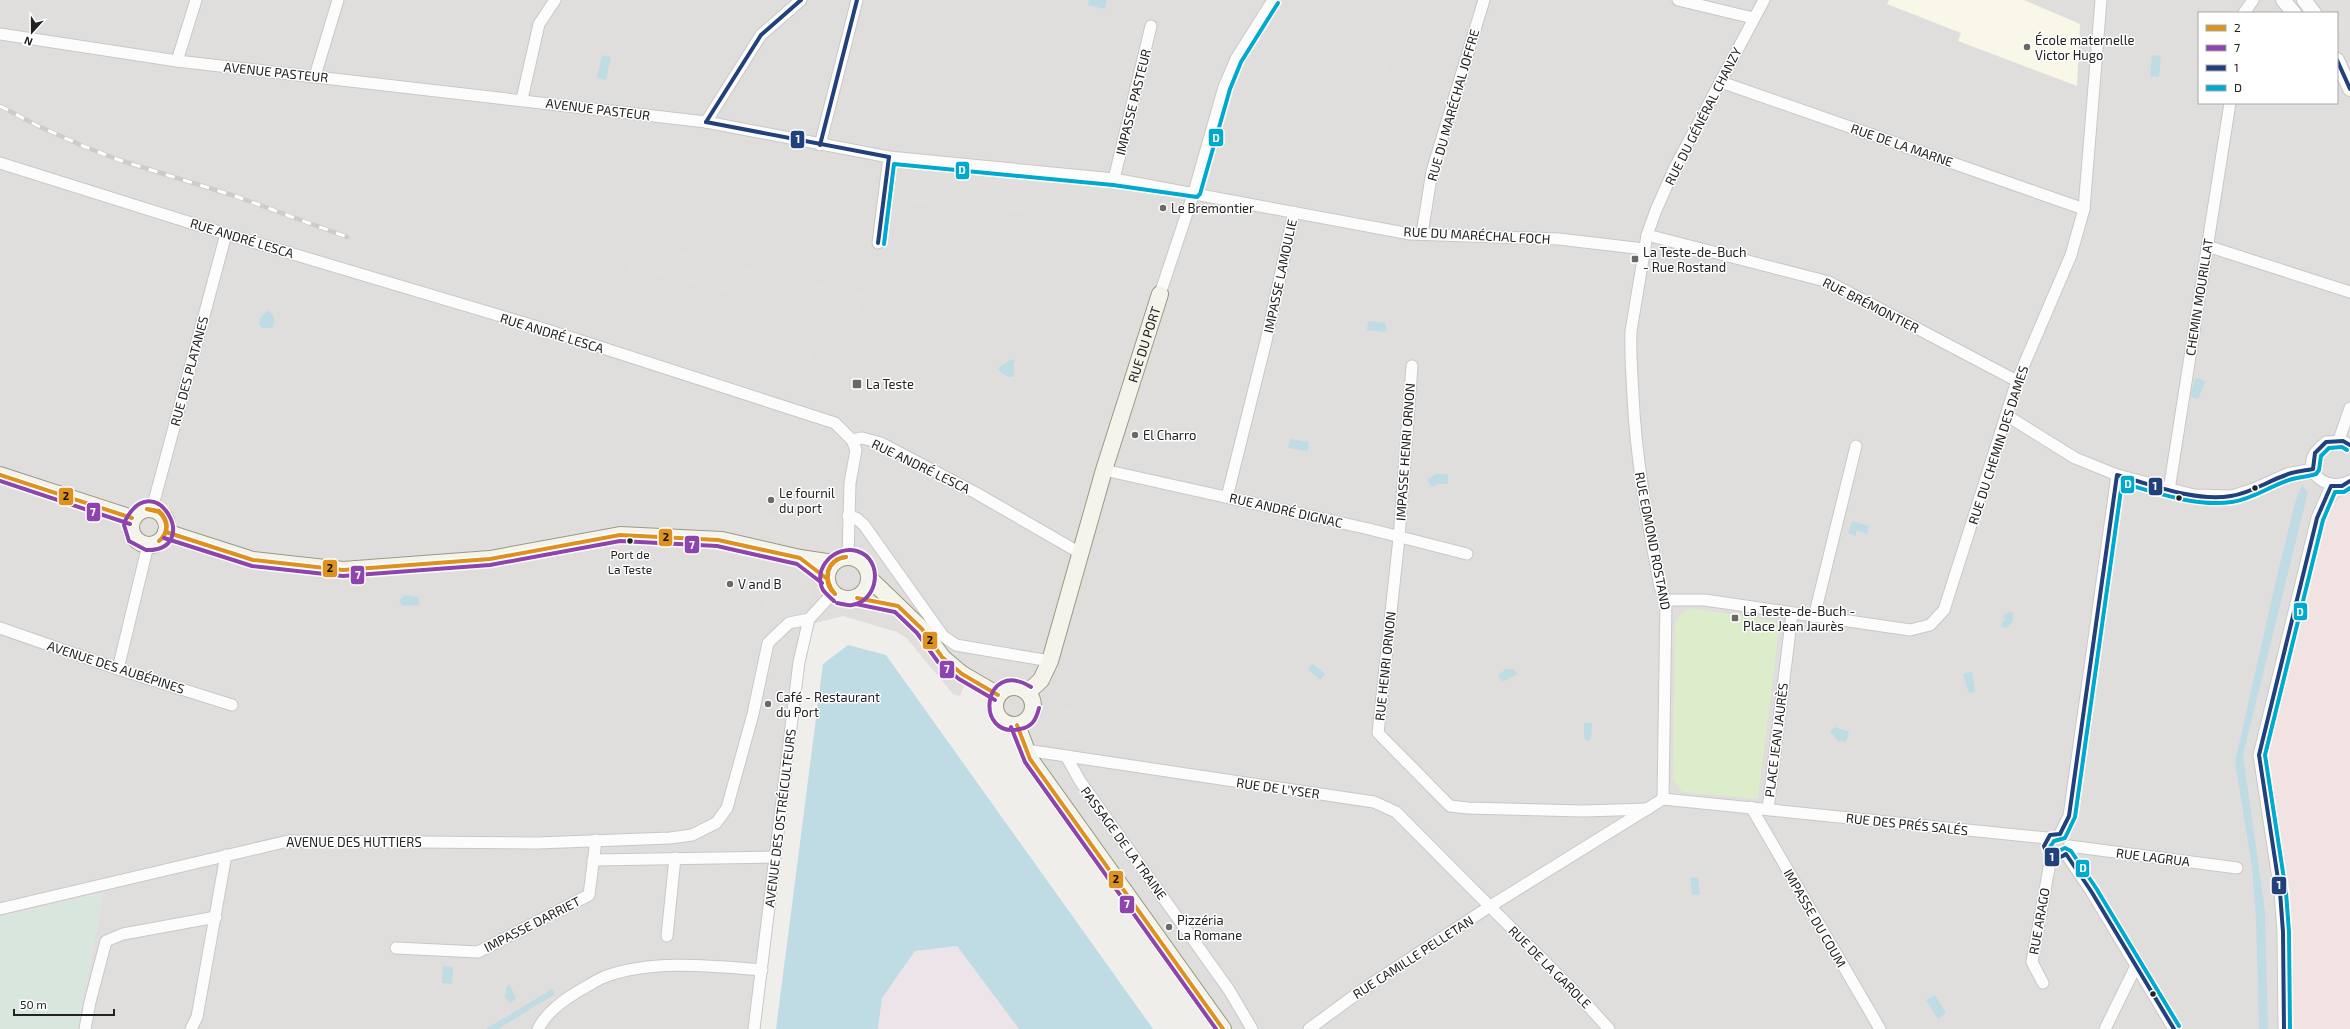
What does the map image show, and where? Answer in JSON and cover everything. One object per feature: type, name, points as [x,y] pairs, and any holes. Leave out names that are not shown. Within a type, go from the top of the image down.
[{"type":"main road","name":"RUE DU PORT","points":[[1028,692],[1041,680],[1050,661],[1104,470],[1160,294]]},
{"type":"main road","points":[[0,474],[132,518]]},
{"type":"main road","points":[[152,509],[158,511],[166,520],[166,532],[160,541],[148,545],[137,541],[130,530],[132,518],[141,510],[152,509]]},
{"type":"main road","points":[[166,532],[253,560],[343,570],[490,559],[620,535],[722,540],[800,558],[832,563],[848,556],[855,557],[866,566],[870,579],[922,629],[942,657],[962,674],[998,695]]},
{"type":"main road","points":[[800,558],[826,578],[833,593],[844,599],[857,598],[898,606]]},
{"type":"main road","points":[[826,578],[832,563]]},
{"type":"main road","points":[[857,598],[866,590],[870,579]]},
{"type":"main road","points":[[1012,686],[1018,686],[1028,692],[1032,697],[1033,709],[1028,720],[1017,725],[1010,725],[999,719],[994,707],[998,695],[1002,690],[1012,686]]},
{"type":"main road","points":[[1017,725],[1030,760],[1223,1029]]},
{"type":"street","points":[[177,61],[196,0]]},
{"type":"street","points":[[315,76],[338,0]]},
{"type":"street","points":[[522,100],[539,24],[555,0]]},
{"type":"street","points":[[706,122],[761,35],[801,0]]},
{"type":"street","points":[[820,145],[857,0]]},
{"type":"street","name":"RUE DU PORT","points":[[1160,294],[1194,192],[1224,86],[1236,59],[1273,0]]},
{"type":"street","name":"RUE DU MARÉCHAL JOFFRE","points":[[1422,234],[1432,171],[1484,0]]},
{"type":"street","points":[[1678,0],[1753,18]]},
{"type":"street","name":"RUE DU GÉNÉRAL CHANZY","points":[[1646,235],[1675,167],[1721,82],[1753,18],[1764,0]]},
{"type":"street","name":"RUE DU CHEMIN DES DAMES","points":[[1666,600],[1705,600],[1792,614],[1910,630],[1930,625],[1944,610],[2017,381],[2071,255],[2084,209],[2101,0]]},
{"type":"street","points":[[2245,12],[2253,0]]},
{"type":"street","points":[[2283,0],[2293,12]]},
{"type":"street","points":[[2304,0],[2313,12]]},
{"type":"street","name":"IMPASSE PASTEUR","points":[[1114,179],[1151,26]]},
{"type":"street","name":"AVENUE PASTEUR","points":[[0,34],[177,61],[706,122],[889,157],[1114,179],[1194,192]]},
{"type":"street","points":[[2338,63],[2344,79]]},
{"type":"street","name":"RUE DE LA MARNE","points":[[1721,82],[2084,209]]},
{"type":"street","name":"CHEMIN MOURILLAT","points":[[2169,490],[2230,104]]},
{"type":"street","points":[[878,243],[889,157]]},
{"type":"street","name":"RUE ANDRÉ LESCA","points":[[0,162],[226,234],[541,328],[835,423],[852,440],[862,438],[880,443],[976,493],[1080,553]]},
{"type":"street","name":"RUE DU MARÉCHAL FOCH","points":[[1194,192],[1410,234],[1559,239],[1644,249]]},
{"type":"street","name":"IMPASSE LAMOULIE","points":[[1227,497],[1266,341],[1294,212]]},
{"type":"street","name":"RUE DES PLATANES","points":[[152,509],[226,234]]},
{"type":"street","name":"RUE EDMOND ROSTAND","points":[[1646,235],[1630,346],[1634,427],[1641,486],[1660,587],[1666,600],[1663,799]]},
{"type":"street","name":"RUE BRÉMONTIER","points":[[1646,235],[1829,282],[2017,381]]},
{"type":"street","points":[[2207,246],[2350,292]]},
{"type":"street","name":"IMPASSE HENRI ORNON","points":[[1399,538],[1412,366]]},
{"type":"street","points":[[2339,440],[2350,408]]},
{"type":"street","points":[[2006,415],[2075,458],[2117,475],[2169,490],[2210,497],[2232,496],[2254,489],[2287,474],[2313,469]]},
{"type":"street","points":[[848,556],[850,484],[856,450],[852,440]]},
{"type":"street","points":[[2350,444],[2339,440],[2326,442],[2315,454],[2313,469],[2318,478],[2330,486],[2342,486],[2350,482]]},
{"type":"street","points":[[1814,617],[1856,446]]},
{"type":"street","name":"RUE ANDRÉ DIGNAC","points":[[1104,470],[1369,529],[1399,538],[1467,554]]},
{"type":"street","points":[[2060,834],[2069,816],[2117,475]]},
{"type":"street","points":[[2284,1029],[2283,932],[2280,892],[2259,755],[2317,518],[2330,486]]},
{"type":"street","points":[[848,516],[856,518],[864,525],[943,636],[956,645],[1050,661]]},
{"type":"street","name":"RUE HENRI ORNON","points":[[1399,538],[1378,732],[1450,806],[1468,808],[1583,811],[1648,809]]},
{"type":"street","points":[[118,669],[148,545]]},
{"type":"street","points":[[809,619],[833,593]]},
{"type":"street","name":"PLACE JEAN JAURÈS","points":[[1663,799],[1768,810],[1792,614]]},
{"type":"street","name":"AVENUE DES HUTTIERS","points":[[0,909],[288,841],[537,843],[692,835],[716,823],[727,808],[753,714],[768,643],[789,623],[809,619]]},
{"type":"street","name":"AVENUE DES OSTRÉICULTEURS","points":[[754,1029],[774,857],[800,662],[809,619]]},
{"type":"street","name":"AVENUE DES AUBÉPINES","points":[[0,628],[118,669],[232,704]]},
{"type":"street","name":"RUE DE L'YSER","points":[[1026,750],[1374,802],[1386,806],[1396,812],[1489,907]]},
{"type":"street","name":"PASSAGE DE LA TRAINE","points":[[1066,756],[1080,781],[1229,990],[1252,1029]]},
{"type":"street","points":[[1648,809],[1663,799]]},
{"type":"street","name":"IMPASSE DU COUM","points":[[1751,808],[1880,1029]]},
{"type":"street","name":"RUE CAMILLE PELLETAN","points":[[1309,1029],[1362,990],[1489,907],[1648,809]]},
{"type":"street","name":"RUE DES PRÉS SALÉS","points":[[1768,810],[2047,838]]},
{"type":"street","points":[[2068,850],[2058,859],[2050,857],[2045,850],[2047,838],[2054,834],[2060,834],[2066,839],[2068,850],[2091,891],[2174,1029]]},
{"type":"street","name":"IMPASSE DARRIET","points":[[396,948],[478,952],[589,895],[596,840]]},
{"type":"street","name":"RUE LAGRUA","points":[[2068,850],[2237,868]]},
{"type":"street","points":[[191,1029],[197,1017],[226,855]]},
{"type":"street","points":[[593,860],[774,857]]},
{"type":"street","name":"RUE ARAGO","points":[[2043,983],[2032,962],[2050,857]]},
{"type":"street","points":[[667,936],[675,858]]},
{"type":"street","name":"RUE DE LA GAROLE","points":[[1489,907],[1580,997],[1609,1029]]},
{"type":"street","points":[[85,1029],[90,1002],[106,941],[123,934],[216,917]]},
{"type":"street","points":[[538,1029],[544,1017],[569,997],[604,977],[639,969],[671,966],[762,970]]},
{"type":"street","points":[[2105,1029],[2136,966]]},
{"type":"shaded area","points":[[0,0],[2350,0],[2350,1029],[1218,1029],[978,683],[897,632],[843,616],[804,626],[756,1029],[77,1029],[104,892],[0,917]]},
{"type":"shaded area","name":"École maternelle Victor Hugo","points":[[1889,0],[2024,0],[2080,24],[2077,86],[1958,41],[1961,33],[1887,4]]},
{"type":"shaded area","points":[[2324,0],[2350,0],[2350,58],[2338,30],[2338,12],[2330,12]]},
{"type":"shaded area","points":[[1277,15],[1392,59],[1382,88],[1262,43]]},
{"type":"shaded area","points":[[901,170],[1111,188],[1109,220],[898,202]]},
{"type":"shaded area","points":[[636,249],[673,249],[780,277],[865,292],[854,332],[838,342],[832,338],[827,347],[817,345],[809,360],[750,327],[724,317],[733,294],[654,275],[625,273]]},
{"type":"shaded area","points":[[916,252],[970,304],[962,309],[910,258]]},
{"type":"shaded area","points":[[903,270],[934,303],[928,308],[897,276]]},
{"type":"shaded area","points":[[891,281],[920,313],[914,322],[903,314],[883,288]]},
{"type":"shaded area","points":[[887,314],[906,342],[896,342],[877,315]]},
{"type":"shaded area","points":[[809,478],[820,480],[829,492],[839,493],[833,540],[827,546],[816,545],[812,540],[802,538]]},
{"type":"shaded area","points":[[2350,494],[2350,1029],[2289,1029],[2288,970],[2281,855],[2264,759],[2320,525],[2333,504],[2341,497]]},
{"type":"shaded area","points":[[762,514],[801,522],[800,535],[790,542],[758,533]]},
{"type":"shaded area","points":[[705,542],[793,564],[791,567],[704,551]]},
{"type":"shaded area","points":[[768,565],[799,571],[809,579],[812,591],[811,601],[766,619],[760,615],[770,581]]},
{"type":"shaded area","points":[[880,607],[897,617],[912,630],[944,670],[964,686],[960,696],[953,694],[899,629],[877,623]]},
{"type":"shaded area","points":[[974,649],[1025,662],[1029,674],[978,665],[974,655]]},
{"type":"shaded area","points":[[1048,704],[1100,714],[1095,744],[1039,735]]},
{"type":"shaded area","points":[[104,892],[77,1029],[0,1029],[0,917]]},
{"type":"shaded area","points":[[1492,916],[1545,972],[1515,997],[1462,938]]},
{"type":"shaded area","points":[[957,946],[1019,1029],[878,1029],[882,998],[915,951]]},
{"type":"green space","points":[[1691,608],[1780,622],[1758,799],[1682,792],[1673,780],[1675,622],[1682,613]]},
{"type":"water","points":[[1089,0],[1107,0],[1105,9],[1088,5]]},
{"type":"water","points":[[602,55],[611,57],[606,80],[597,78]]},
{"type":"water","points":[[2152,55],[2161,56],[2159,77],[2150,76]]},
{"type":"water","points":[[267,311],[271,312],[275,321],[272,328],[262,328],[259,323],[260,318]]},
{"type":"water","points":[[1368,321],[1385,323],[1387,330],[1384,332],[1367,330]]},
{"type":"water","points":[[1012,359],[1014,360],[1014,377],[1009,377],[1000,372],[998,368]]},
{"type":"water","points":[[2198,378],[2205,382],[2198,399],[2193,398],[2191,395],[2195,379]]},
{"type":"water","points":[[1290,439],[1309,442],[1308,451],[1288,448]]},
{"type":"water","points":[[1436,474],[1448,474],[1448,484],[1438,484],[1432,487],[1427,479]]},
{"type":"water","points":[[2302,485],[2308,492],[2243,755],[2265,911],[2268,1029],[2259,1029],[2256,919],[2252,867],[2235,762],[2277,576],[2295,503]]},
{"type":"water","points":[[1852,521],[1869,526],[1867,534],[1856,530],[1856,536],[1848,533]]},
{"type":"water","points":[[404,595],[419,597],[419,605],[403,606],[399,601]]},
{"type":"water","points":[[2009,612],[2013,612],[2013,621],[2008,627],[2004,628],[2001,625],[2005,618],[2002,616]]},
{"type":"water","points":[[848,645],[886,655],[1153,1029],[1019,1029],[957,946],[915,951],[882,998],[878,1029],[776,1029],[823,664]]},
{"type":"water","points":[[1313,664],[1325,674],[1320,680],[1308,669]]},
{"type":"water","points":[[1506,669],[1514,669],[1517,674],[1502,682],[1498,675]]},
{"type":"water","points":[[1972,672],[1975,692],[1969,693],[1963,674]]},
{"type":"water","points":[[1584,723],[1592,723],[1591,739],[1588,741],[1584,738]]},
{"type":"water","points":[[1836,727],[1849,732],[1846,742],[1837,741],[1834,735],[1830,734],[1832,729]]},
{"type":"water","points":[[1698,877],[1700,894],[1692,895],[1690,878]]},
{"type":"water","points":[[443,966],[453,967],[452,984],[442,983]]},
{"type":"water","points":[[510,985],[516,998],[511,1003],[505,998],[506,987]]},
{"type":"water","points":[[552,989],[555,994],[498,1029],[486,1029]]},
{"type":"water","points":[[1935,995],[1946,1013],[1938,1019],[1926,1000]]},
{"type":"railway","points":[[0,106],[38,126],[119,160],[235,196],[347,237]]},
{"type":"transit line","name":"1","points":[[706,122],[761,35],[801,0]]},
{"type":"transit line","name":"1","points":[[820,145],[857,0]]},
{"type":"transit line","name":"D","points":[[884,244],[894,164],[1113,185],[1197,197],[1200,194],[1230,89],[1241,62],[1278,3]]},
{"type":"transit line","name":"1","points":[[2338,62],[2350,89]]},
{"type":"transit line","name":"1","points":[[706,122],[889,157]]},
{"type":"transit line","name":"1","points":[[878,243],[889,157]]},
{"type":"transit line","name":"1","points":[[2174,1029],[2091,891],[2066,854],[2055,858],[2052,857],[2047,853],[2044,846],[2050,835],[2060,834],[2069,816],[2117,475],[2188,495],[2203,497],[2231,496],[2252,490],[2289,474],[2313,469],[2315,453],[2326,442],[2343,441],[2350,445]]},
{"type":"transit line","name":"D","points":[[2179,1026],[2096,888],[2071,851],[2065,848],[2056,852],[2050,847],[2054,841],[2065,838],[2075,817],[2122,483],[2163,495],[2191,501],[2205,503],[2232,502],[2247,498],[2289,480],[2316,474],[2319,470],[2321,456],[2329,448],[2342,447],[2347,450]]},
{"type":"transit line","name":"2","points":[[0,475],[132,518]]},
{"type":"transit line","name":"7","points":[[0,481],[130,524]]},
{"type":"transit line","name":"1","points":[[2284,1029],[2283,932],[2280,892],[2259,755],[2317,518],[2331,486],[2342,486],[2350,481]]},
{"type":"transit line","name":"D","points":[[2290,1029],[2289,932],[2286,892],[2265,755],[2323,520],[2335,492],[2344,492],[2350,488]]},
{"type":"transit line","name":"7","points":[[124,525],[129,541],[146,550],[163,547],[171,538],[173,526],[168,514],[160,505],[149,501],[137,506],[125,521]]},
{"type":"transit line","name":"2","points":[[147,509],[159,512],[166,523],[166,530],[159,541]]},
{"type":"transit line","name":"2","points":[[147,509],[159,511],[165,518],[167,526],[165,534],[159,541]]},
{"type":"transit line","name":"2","points":[[166,532],[253,560],[343,570],[490,559],[620,535],[718,540],[800,558],[826,578]]},
{"type":"transit line","name":"7","points":[[164,538],[252,566],[343,576],[490,565],[620,541],[717,546],[797,564],[822,583]]},
{"type":"transit line","name":"7","points":[[834,601],[823,590],[820,582],[823,566],[828,560],[841,551],[857,551],[866,555],[871,562],[874,571],[875,580],[873,588],[868,596],[861,602],[852,605],[837,603]]},
{"type":"transit line","name":"2","points":[[835,594],[828,584],[828,572],[830,566],[834,562],[839,558],[846,557]]},
{"type":"transit line","name":"2","points":[[835,594],[829,583],[828,571],[834,562],[846,557]]},
{"type":"transit line","name":"2","points":[[857,598],[898,606],[922,629],[942,657],[962,674],[998,695]]},
{"type":"transit line","name":"7","points":[[856,604],[895,612],[917,633],[938,662],[959,679],[995,700]]},
{"type":"transit line","name":"7","points":[[1031,687],[1015,681],[1002,682],[994,690],[990,701],[990,713],[995,723],[1005,729],[1020,729],[1028,727],[1033,722],[1039,708]]},
{"type":"transit line","name":"2","points":[[1017,725],[1030,759],[1223,1029]]},
{"type":"transit line","name":"7","points":[[1011,727],[1025,762],[1216,1029]]},
{"type":"place","name":"École maternelle Victor Hugo","points":[[2027,47]]},
{"type":"place","name":"Le Bremontier","points":[[1163,208]]},
{"type":"place","name":"La Teste-de-Buch - Rue Rostand","points":[[1635,259]]},
{"type":"place","name":"La Teste","points":[[857,384]]},
{"type":"place","name":"El Charro","points":[[1135,435]]},
{"type":"place","name":"Le fournil du port","points":[[771,500]]},
{"type":"place","name":"Port de La Teste","points":[[630,541]]},
{"type":"place","name":"V and B","points":[[730,584]]},
{"type":"place","name":"La Teste-de-Buch - Place Jean Jaurès","points":[[1735,618]]},
{"type":"place","name":"Café - Restaurant du Port","points":[[768,704]]},
{"type":"place","name":"Pizzéria La Romane","points":[[1169,927]]}]
